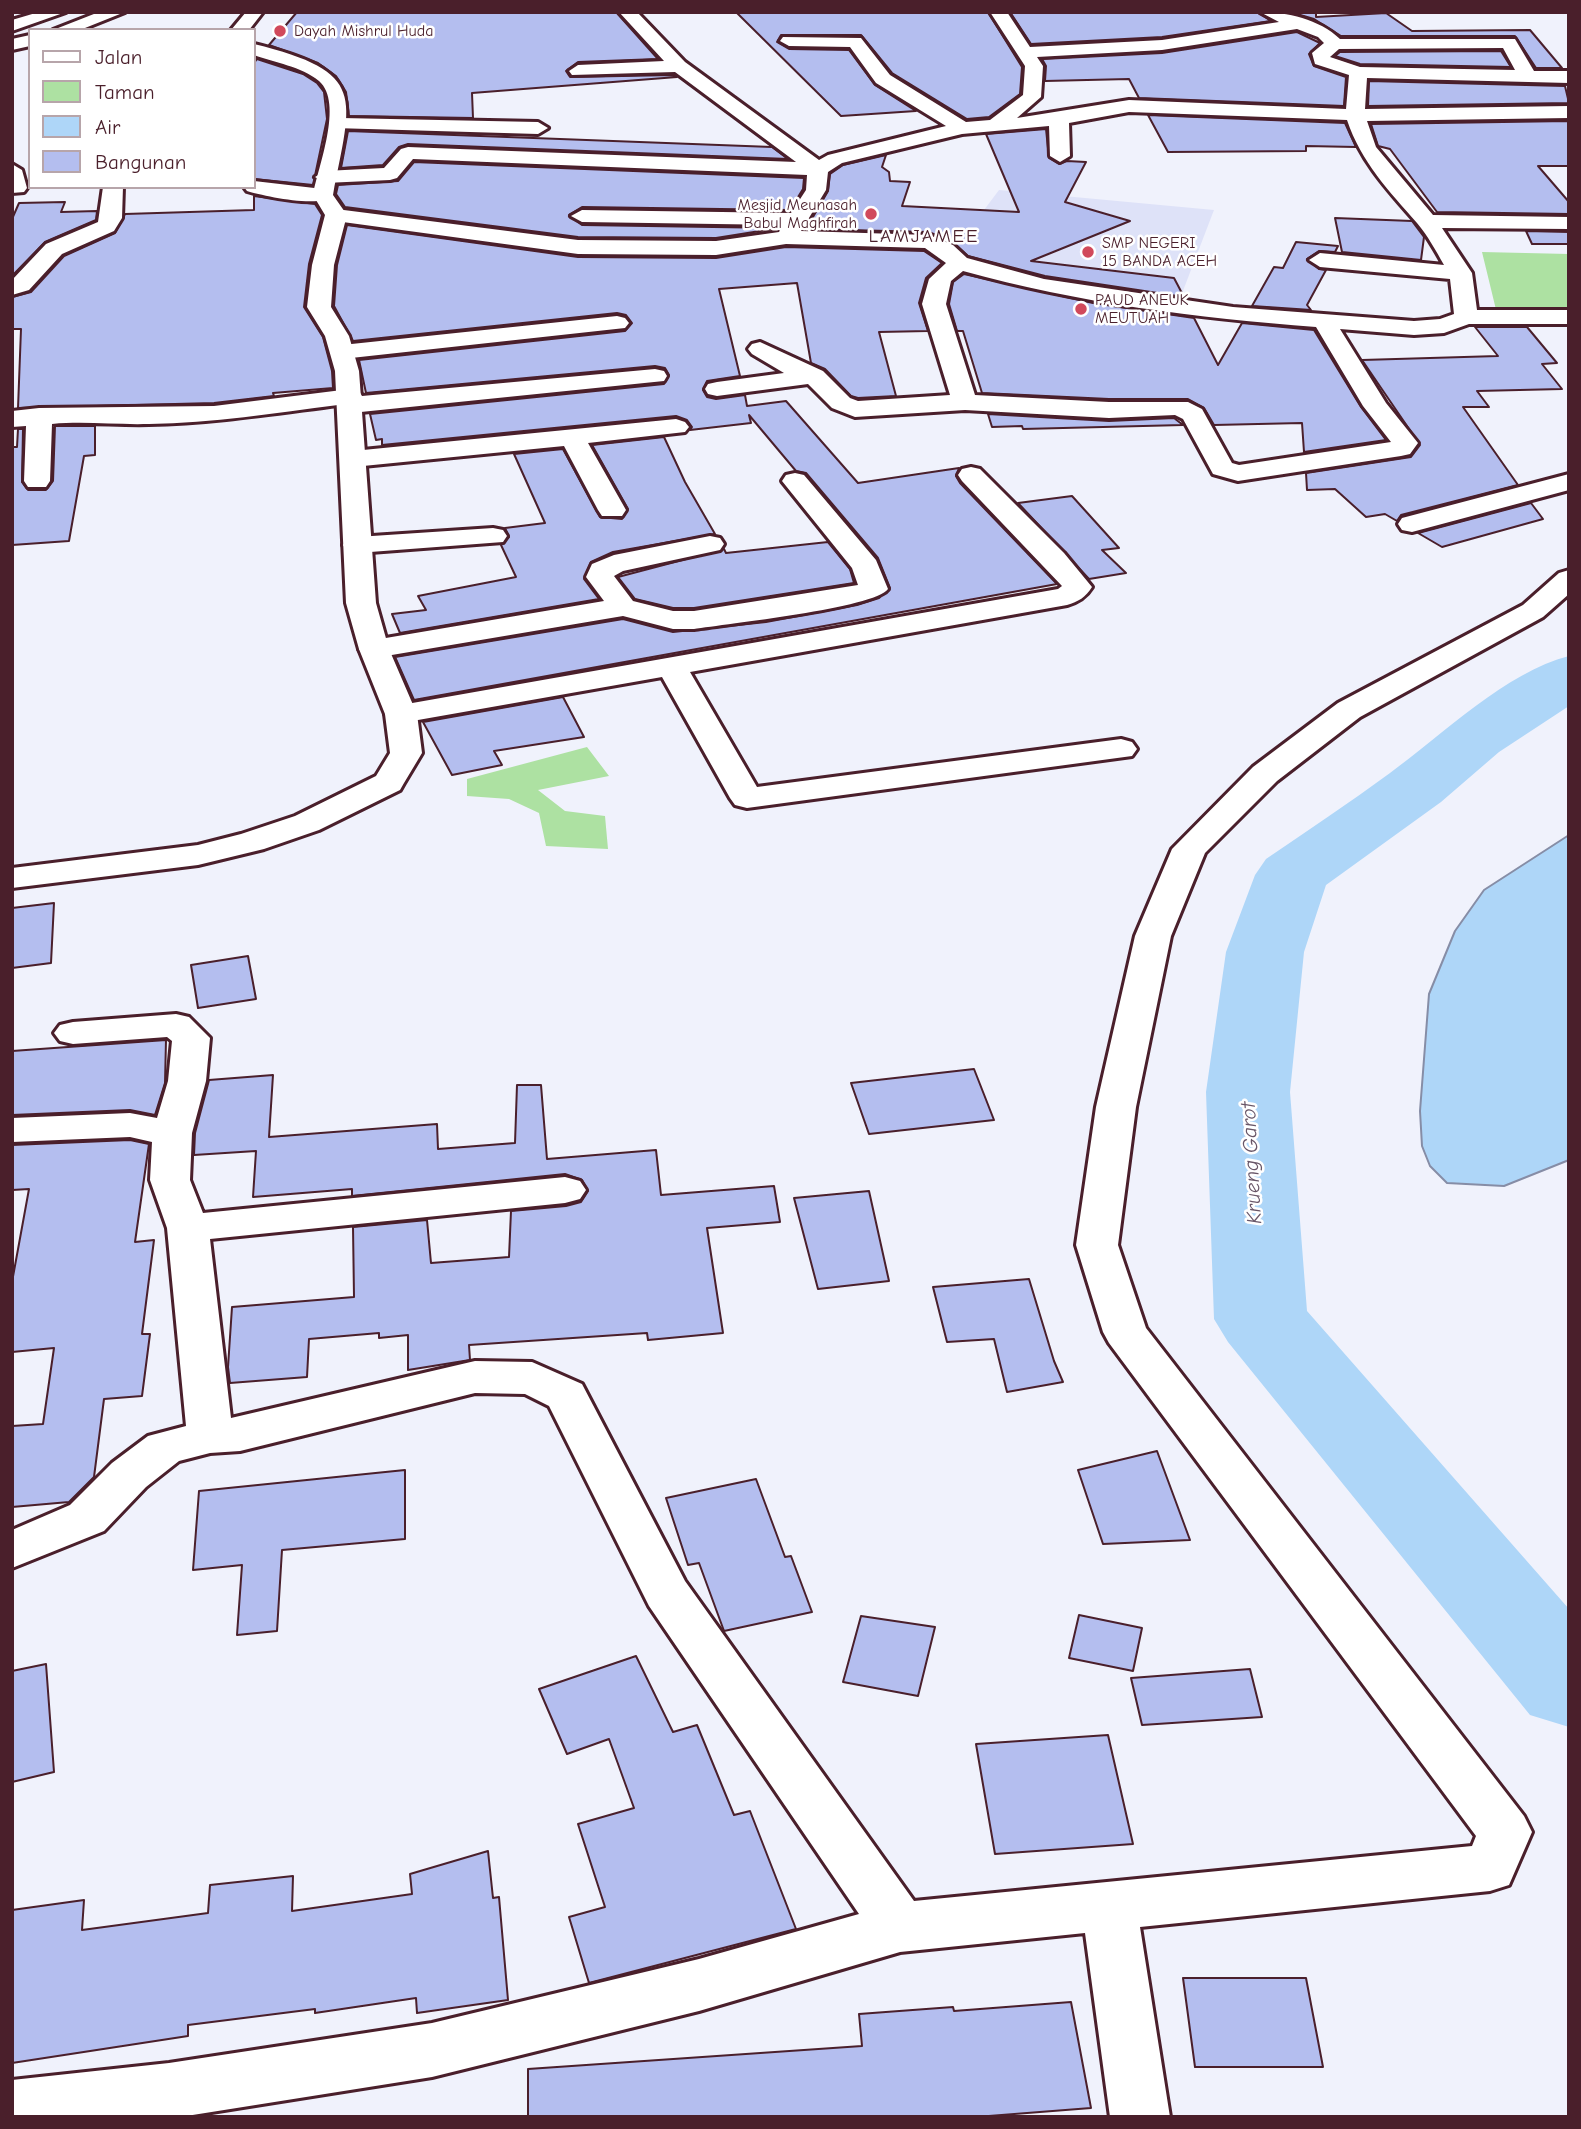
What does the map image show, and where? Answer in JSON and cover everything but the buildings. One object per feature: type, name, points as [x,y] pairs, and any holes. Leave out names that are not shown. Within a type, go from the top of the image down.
[{"type":"street","points":[[12,26],[58,12]]},
{"type":"street","points":[[68,28],[117,12]]},
{"type":"street","points":[[242,28],[255,12]]},
{"type":"street","points":[[627,12],[633,12]]},
{"type":"street","points":[[627,12],[679,66],[818,169]]},
{"type":"street","points":[[997,124],[1032,97],[1034,66],[998,12]]},
{"type":"street","points":[[1268,12],[1324,33],[1335,44]]},
{"type":"street","points":[[1490,22],[1509,43],[1528,76]]},
{"type":"street","points":[[1026,52],[1164,47],[1239,37],[1296,24]]},
{"type":"street","points":[[789,41],[855,42],[883,79],[962,128]]},
{"type":"street","points":[[1509,43],[1335,44],[1321,53],[1321,60],[1358,72],[1569,77]]},
{"type":"street","points":[[12,878],[198,855],[252,842],[307,823],[388,783],[405,753],[401,714],[374,649],[361,603],[350,401],[337,336],[319,307],[328,196],[341,124],[335,88],[327,78],[256,50]]},
{"type":"street","points":[[578,71],[679,66]]},
{"type":"street","points":[[1358,72],[1355,115],[1366,148],[1407,201],[1427,221],[1461,273],[1466,317]]},
{"type":"street","points":[[328,196],[390,174],[408,153],[818,169],[835,159],[962,128],[1059,119],[1129,106],[1355,115],[1569,111]]},
{"type":"street","points":[[1059,119],[1060,156]]},
{"type":"street","points":[[341,124],[538,128]]},
{"type":"street","points":[[256,187],[328,196],[578,247],[716,248],[791,228],[816,190],[818,169]]},
{"type":"street","points":[[12,288],[22,285],[54,249],[106,226],[111,218],[113,189]]},
{"type":"street","points":[[582,216],[791,228],[929,242],[945,250],[959,263],[1042,286],[1233,314],[1414,328],[1444,326],[1466,317],[1569,317]]},
{"type":"street","points":[[1427,221],[1569,223]]},
{"type":"street","points":[[1320,260],[1461,273]]},
{"type":"street","points":[[959,263],[940,279],[934,304],[965,402]]},
{"type":"street","points":[[760,349],[784,365],[814,376],[841,403],[855,409],[965,402],[1109,410],[1179,407],[1193,414],[1222,468],[1238,473],[1401,448],[1405,443],[1376,406],[1324,322]]},
{"type":"street","points":[[342,352],[617,323]]},
{"type":"street","points":[[13,421],[39,416],[91,413],[146,416],[214,414],[655,376]]},
{"type":"street","points":[[717,389],[814,376]]},
{"type":"street","points":[[37,481],[39,416]]},
{"type":"street","points":[[353,459],[676,427]]},
{"type":"street","points":[[572,438],[612,510]]},
{"type":"street","points":[[401,714],[1067,596],[1078,587],[971,475]]},
{"type":"street","points":[[795,481],[866,566],[874,589],[906,624]]},
{"type":"street","points":[[1412,524],[1569,482]]},
{"type":"street","points":[[358,545],[493,536]]},
{"type":"street","points":[[623,607],[600,578],[603,570],[614,564],[710,544]]},
{"type":"street","points":[[12,2108],[169,2091],[432,2050],[699,1985],[900,1927],[1490,1868],[1505,1832],[1125,1332],[1097,1245],[1116,1107],[1153,936],[1189,849],[1265,774],[1349,710],[1533,611],[1569,579]]},
{"type":"street","points":[[374,649],[623,607],[673,621],[694,620],[857,595],[874,589]]},
{"type":"street","points":[[671,666],[747,798],[1121,748]]},
{"type":"street","points":[[73,1033],[176,1025],[191,1038],[187,1082],[172,1133],[170,1180],[188,1228],[210,1436]]},
{"type":"street","points":[[12,1130],[130,1125],[172,1133]]},
{"type":"street","points":[[188,1228],[565,1190]]},
{"type":"street","points":[[12,1550],[87,1518],[129,1475],[164,1447],[210,1436],[240,1434],[475,1377],[532,1378],[566,1395],[666,1593],[900,1927]]},
{"type":"street","points":[[1109,1905],[1140,2117]]},
{"type":"shaded area","name":"SMP NEGERI 15 BANDA ACEH","points":[[999,190],[1214,210],[1181,296],[984,269],[970,236],[975,222]]},
{"type":"green space","points":[[1482,252],[1569,254],[1569,323],[1499,322]]},
{"type":"green space","points":[[587,747],[609,776],[538,790],[565,811],[605,816],[608,849],[546,846],[539,813],[509,799],[467,796],[467,779]]},
{"type":"water","points":[[1569,835],[1569,1160],[1504,1186],[1447,1183],[1430,1166],[1422,1146],[1420,1111],[1429,994],[1455,931],[1484,890]]},
{"type":"waterway","name":"Krueng Garot","points":[[1569,676],[1475,738],[1416,787],[1292,875],[1265,952],[1248,1092],[1261,1319],[1569,1684]]},
{"type":"place","name":"Dayah Mishrul Huda","points":[[280,31]]},
{"type":"place","name":"Mesjid Meunasah Babul Maghfirah","points":[[871,214]]},
{"type":"place","name":"SMP NEGERI 15 BANDA ACEH","points":[[1088,252]]},
{"type":"place","name":"PAUD ANEUK MEUTUAH","points":[[1081,309]]},
{"type":"district","name":"LAMJAMEE","points":[[924,237]]}]
